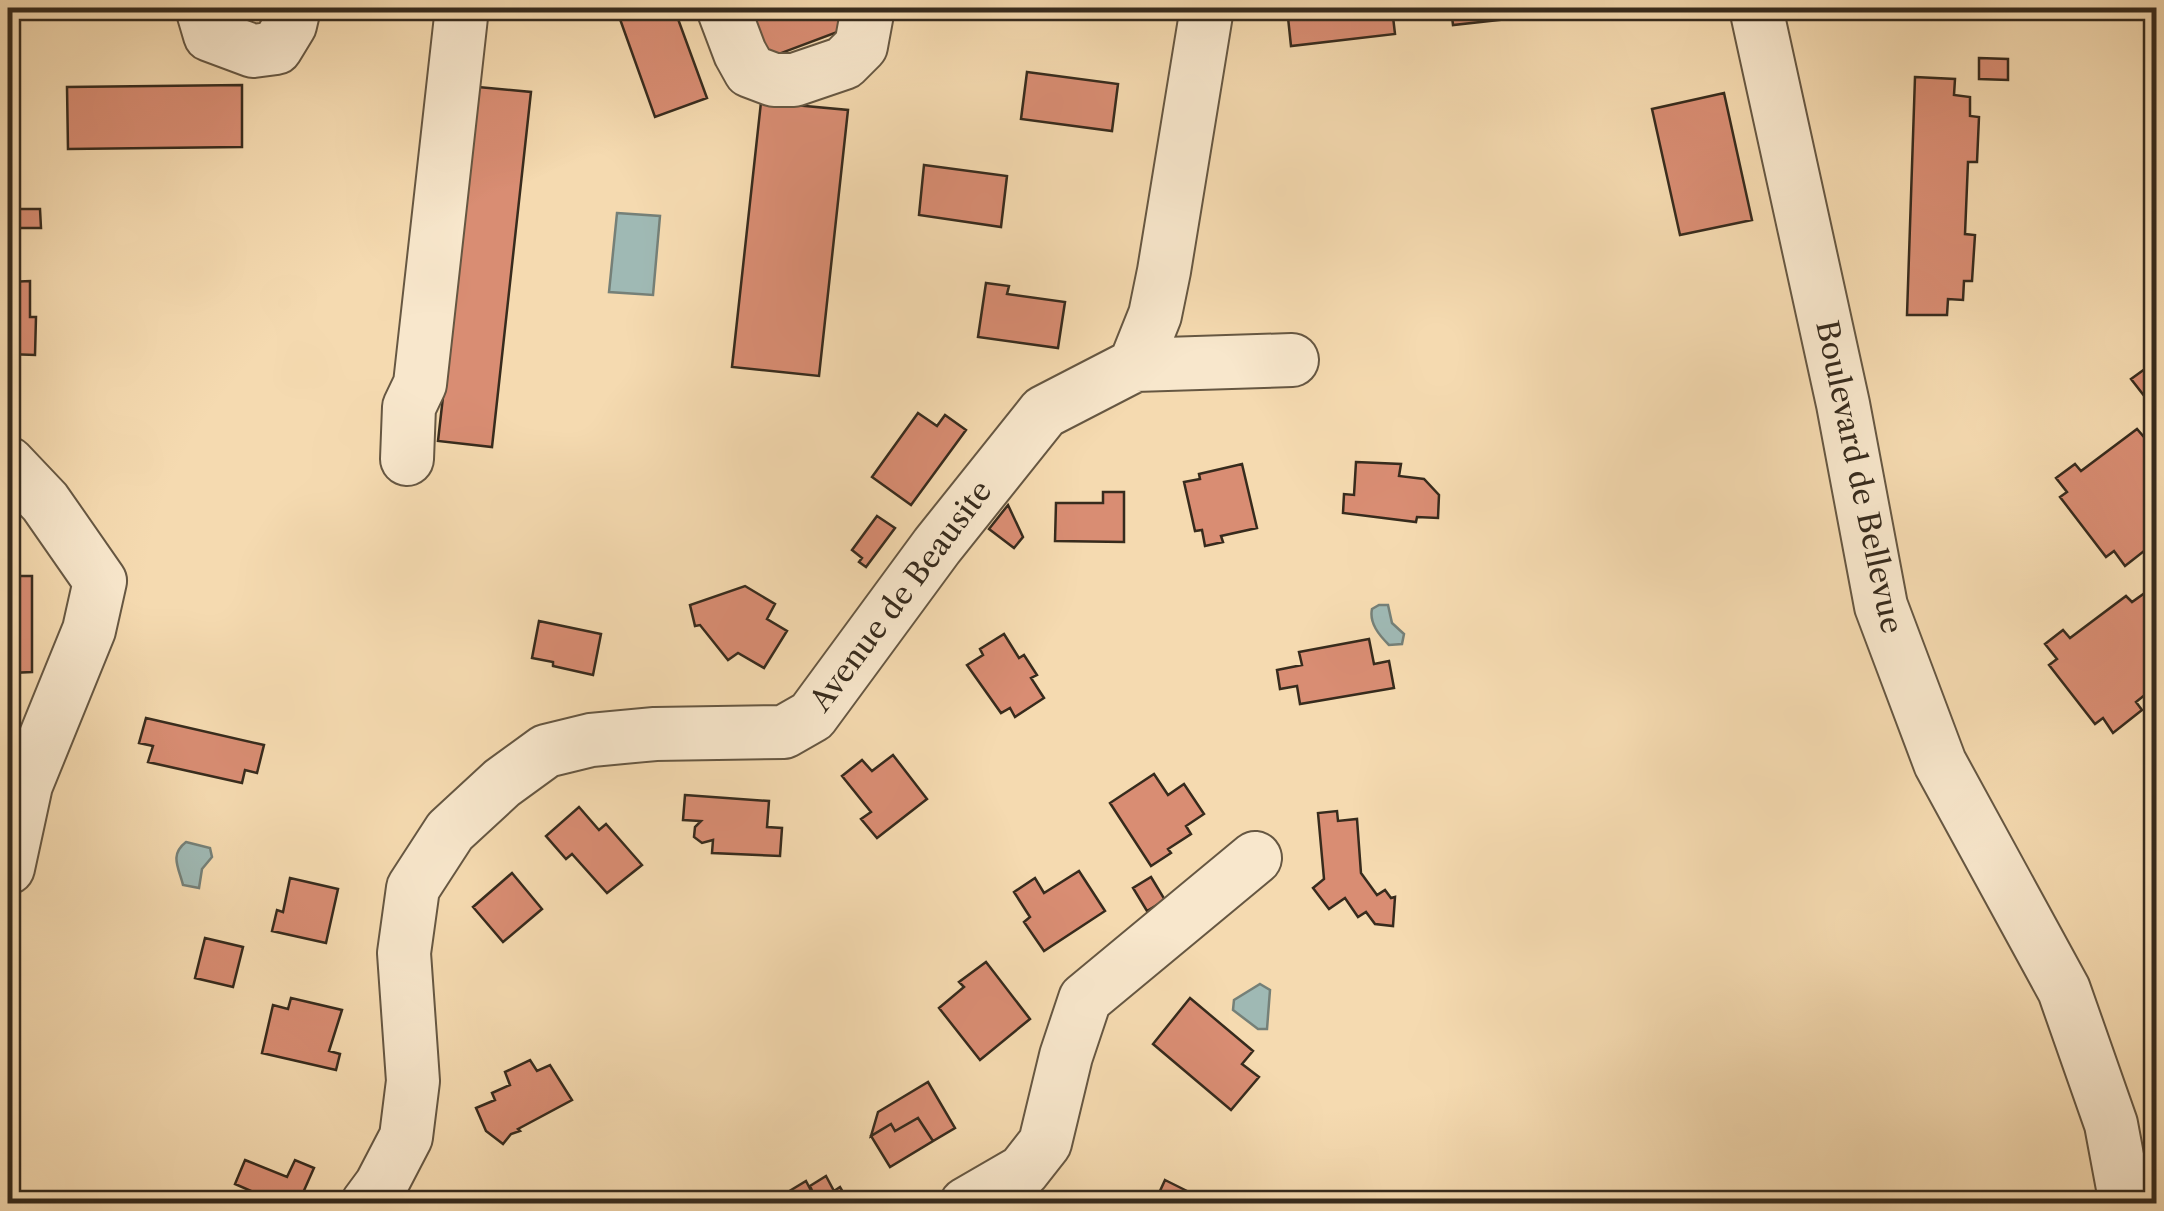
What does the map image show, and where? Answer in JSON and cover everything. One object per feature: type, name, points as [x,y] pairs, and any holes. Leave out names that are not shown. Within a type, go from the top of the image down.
[{"type":"street","points":[[202,8],[210,35],[253,51],[276,48],[290,26],[294,8]]},
{"type":"street","points":[[407,459],[409,407],[420,384],[462,8]]},
{"type":"street","points":[[723,8],[750,72],[774,80],[794,80],[844,63],[862,46],[868,8]]},
{"type":"street","points":[[1207,8],[1164,271],[1155,315],[1134,365],[1292,360]]},
{"type":"street","name":"Boulevard de Bellevue","points":[[1756,8],[1843,404],[1881,606],[1940,764],[2064,990],[2111,1124],[2126,1204]]},
{"type":"street","name":"Avenue de Beausite","points":[[367,1204],[406,1138],[414,1080],[404,953],[413,888],[450,831],[502,783],[546,751],[591,740],[639,736],[784,732],[812,716],[937,546],[1044,412],[1134,365]]},
{"type":"street","points":[[8,463],[45,502],[100,581],[89,630],[17,783],[8,868]]},
{"type":"street","points":[[966,1204],[1023,1171],[1045,1143],[1066,1056],[1085,999],[1255,858]]},
{"type":"water","points":[[617,213],[660,216],[653,295],[609,292]]},
{"type":"water","points":[[1388,605],[1392,623],[1404,634],[1402,644],[1389,645],[1376,628],[1372,609]]},
{"type":"water","points":[[186,842],[210,848],[212,857],[202,869],[199,888],[183,885],[177,857]]},
{"type":"water","points":[[1260,984],[1270,990],[1267,1029],[1258,1029],[1233,1010],[1234,1000]]},
{"type":"building","points":[[616,8],[674,8],[707,98],[655,117]]},
{"type":"building","points":[[740,8],[840,8],[848,28],[760,61]]},
{"type":"building","points":[[1287,8],[1392,8],[1395,34],[1291,46]]},
{"type":"building","points":[[1451,8],[1609,8],[1453,25]]},
{"type":"building","points":[[1979,58],[2008,59],[2008,80],[1979,79]]},
{"type":"building","points":[[1027,72],[1118,84],[1112,131],[1021,119]]},
{"type":"building","points":[[1915,77],[1955,79],[1954,95],[1970,97],[1970,116],[1979,117],[1977,162],[1968,162],[1965,234],[1975,235],[1972,281],[1964,281],[1963,300],[1948,299],[1947,315],[1907,315]]},
{"type":"building","points":[[242,85],[242,147],[68,149],[67,87]]},
{"type":"building","points":[[478,87],[531,92],[492,447],[438,441]]},
{"type":"building","points":[[1724,93],[1752,220],[1680,235],[1652,109]]},
{"type":"building","points":[[761,102],[848,110],[819,376],[732,367]]},
{"type":"building","points":[[924,165],[1007,176],[1001,227],[919,215]]},
{"type":"building","points":[[8,209],[40,209],[41,228],[8,228]]},
{"type":"building","points":[[30,281],[30,317],[36,317],[35,355],[8,354],[8,282]]},
{"type":"building","points":[[986,283],[1009,286],[1007,294],[1065,302],[1058,348],[978,337]]},
{"type":"building","points":[[2156,361],[2156,411],[2131,379]]},
{"type":"building","points":[[918,413],[937,426],[945,415],[966,430],[911,505],[872,477]]},
{"type":"building","points":[[2156,428],[2156,529],[2148,536],[2153,544],[2125,566],[2114,551],[2106,557],[2060,497],[2067,492],[2056,478],[2075,464],[2081,471],[2137,429],[2144,437]]},
{"type":"building","points":[[1356,462],[1401,464],[1399,476],[1424,479],[1439,495],[1438,518],[1417,517],[1416,522],[1343,513],[1344,494],[1354,495]]},
{"type":"building","points":[[1242,464],[1257,528],[1221,536],[1223,542],[1205,546],[1202,530],[1195,531],[1184,482],[1200,479],[1199,474]]},
{"type":"building","points":[[1103,492],[1124,492],[1124,542],[1055,541],[1056,503],[1103,503]]},
{"type":"building","points":[[1008,505],[1023,537],[1014,548],[989,529]]},
{"type":"building","points":[[877,516],[895,528],[866,567],[852,550]]},
{"type":"building","points":[[8,573],[32,576],[32,672],[11,673],[11,677],[8,677]]},
{"type":"building","points":[[2156,585],[2156,686],[2136,702],[2142,710],[2113,733],[2103,718],[2095,724],[2049,665],[2057,659],[2045,644],[2063,630],[2070,638],[2126,596],[2132,602]]},
{"type":"building","points":[[745,586],[775,604],[767,619],[787,631],[764,668],[738,653],[728,660],[700,625],[695,626],[690,605]]},
{"type":"building","points":[[539,621],[601,634],[593,675],[532,658]]},
{"type":"building","points":[[1004,634],[1019,658],[1024,655],[1037,675],[1031,678],[1044,698],[1015,717],[1010,708],[1001,713],[967,665],[983,655],[980,649]]},
{"type":"building","points":[[1369,639],[1374,664],[1389,661],[1394,688],[1300,704],[1297,686],[1280,689],[1277,670],[1302,665],[1299,652]]},
{"type":"building","points":[[146,718],[264,745],[257,773],[245,770],[242,783],[148,762],[153,746],[139,743]]},
{"type":"building","points":[[893,755],[927,799],[877,838],[861,819],[871,812],[842,776],[862,760],[872,771]]},
{"type":"building","points":[[1154,774],[1168,795],[1184,784],[1204,814],[1186,826],[1191,834],[1151,866],[1110,803]]},
{"type":"building","points":[[685,795],[769,801],[767,827],[782,828],[780,856],[712,853],[713,840],[702,843],[694,837],[695,827],[701,821],[683,820]]},
{"type":"building","points":[[579,807],[599,830],[606,824],[642,865],[607,893],[572,854],[566,859],[546,836]]},
{"type":"building","points":[[1337,811],[1338,821],[1357,819],[1361,873],[1377,895],[1385,890],[1391,898],[1395,897],[1393,926],[1375,924],[1366,912],[1358,917],[1345,898],[1329,909],[1313,888],[1324,879],[1318,813]]},
{"type":"building","points":[[1079,871],[1105,911],[1044,951],[1024,922],[1030,917],[1014,892],[1035,878],[1044,893]]},
{"type":"building","points":[[512,873],[542,909],[503,942],[473,907]]},
{"type":"building","points":[[1151,877],[1165,900],[1147,911],[1133,888]]},
{"type":"building","points":[[290,878],[338,889],[326,943],[272,931],[277,910],[283,912]]},
{"type":"building","points":[[205,938],[243,947],[233,987],[195,978]]},
{"type":"building","points":[[986,962],[1030,1019],[980,1060],[939,1008],[964,987],[959,982]]},
{"type":"building","points":[[291,998],[342,1010],[329,1051],[340,1054],[336,1070],[262,1053],[273,1005],[288,1009]]},
{"type":"building","points":[[1190,998],[1253,1051],[1242,1064],[1259,1077],[1231,1110],[1153,1044]]},
{"type":"building","points":[[530,1060],[537,1071],[550,1065],[572,1100],[518,1129],[503,1144],[486,1131],[476,1108],[495,1100],[492,1093],[510,1085],[505,1072]]},
{"type":"building","points":[[928,1082],[955,1128],[933,1141],[918,1118],[895,1131],[891,1124],[871,1136],[878,1112]]},
{"type":"building","points":[[918,1118],[933,1141],[890,1167],[871,1136],[891,1124],[895,1131]]},
{"type":"building","points":[[245,1160],[287,1177],[295,1160],[314,1168],[298,1204],[265,1204],[256,1193],[235,1184]]},
{"type":"building","points":[[826,1176],[834,1191],[840,1187],[850,1204],[818,1204],[810,1186]]},
{"type":"building","points":[[1165,1180],[1197,1196],[1193,1204],[1154,1204]]},
{"type":"building","points":[[806,1181],[818,1204],[768,1204]]},
{"type":"waterway","points":[[8,20],[10,8]]}]
